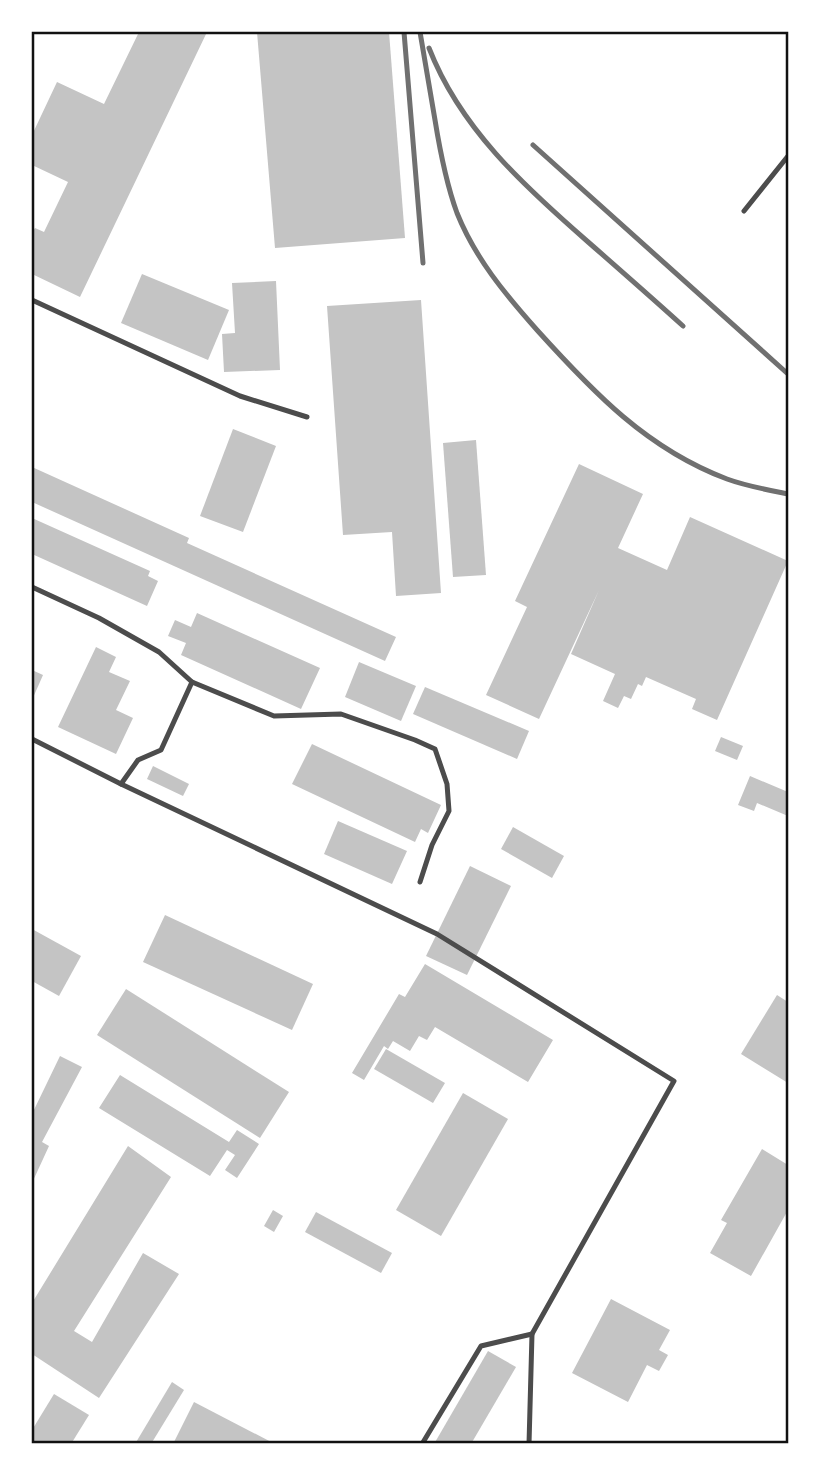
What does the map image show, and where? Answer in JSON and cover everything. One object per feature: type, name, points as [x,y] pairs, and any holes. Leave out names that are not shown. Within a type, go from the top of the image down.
[{"type":"lane","points":[[744,211],[789,156]]},
{"type":"lane","points":[[32,300],[240,396],[307,417]]},
{"type":"lane","points":[[32,587],[99,618],[159,652],[192,682],[274,716],[341,714],[435,749],[447,784],[449,811],[432,845],[420,882]]},
{"type":"lane","points":[[121,784],[138,760],[161,750],[192,682]]},
{"type":"lane","points":[[32,739],[437,934],[674,1082],[532,1334],[529,1444]]},
{"type":"lane","points":[[422,1444],[481,1346],[532,1334]]},
{"type":"building","points":[[139,32],[207,32],[80,297],[32,274],[32,233],[35,228],[44,232],[68,182],[32,165],[32,135],[57,82],[104,104]]},
{"type":"building","points":[[257,32],[389,32],[405,238],[275,248]]},
{"type":"building","points":[[142,274],[229,310],[208,360],[121,323]]},
{"type":"building","points":[[276,281],[280,370],[224,372],[222,334],[235,333],[232,283]]},
{"type":"building","points":[[421,300],[441,593],[396,596],[392,532],[343,535],[327,306]]},
{"type":"building","points":[[233,429],[276,446],[243,532],[200,516]]},
{"type":"building","points":[[476,440],[486,575],[453,577],[443,443]]},
{"type":"building","points":[[579,464],[643,494],[618,548],[667,570],[690,517],[788,561],[717,720],[692,709],[696,699],[646,677],[642,686],[638,684],[631,699],[624,696],[618,708],[603,701],[615,674],[571,654],[599,590],[539,719],[486,695],[527,607],[515,601]]},
{"type":"building","points":[[32,467],[189,538],[187,543],[396,637],[385,661],[32,502]]},
{"type":"building","points":[[32,518],[150,571],[148,576],[158,581],[147,606],[32,554]]},
{"type":"building","points":[[197,613],[320,668],[301,709],[181,655],[186,643],[168,636],[175,620],[191,627]]},
{"type":"building","points":[[96,647],[116,657],[109,672],[130,681],[116,710],[133,718],[116,754],[58,727]]},
{"type":"building","points":[[359,662],[416,686],[401,721],[345,697]]},
{"type":"building","points":[[32,670],[43,675],[32,700]]},
{"type":"building","points":[[425,687],[529,731],[517,759],[413,714]]},
{"type":"building","points":[[721,737],[743,746],[737,760],[715,751]]},
{"type":"building","points":[[312,744],[441,805],[428,833],[421,829],[415,842],[292,784]]},
{"type":"building","points":[[153,766],[189,784],[183,796],[147,779]]},
{"type":"building","points":[[750,776],[788,792],[788,816],[757,803],[754,811],[738,805]]},
{"type":"building","points":[[338,821],[407,851],[392,884],[324,854]]},
{"type":"building","points":[[513,827],[564,856],[552,878],[501,849]]},
{"type":"building","points":[[470,866],[511,886],[467,975],[426,956]]},
{"type":"building","points":[[165,915],[313,984],[292,1030],[143,962]]},
{"type":"building","points":[[32,929],[81,956],[59,996],[32,981]]},
{"type":"building","points":[[425,964],[553,1040],[528,1082],[435,1027],[427,1040],[419,1036],[410,1051],[393,1041],[388,1049],[384,1046],[364,1080],[352,1073],[399,994],[405,997]]},
{"type":"building","points":[[126,989],[289,1092],[260,1138],[97,1035]]},
{"type":"building","points":[[777,995],[788,1002],[788,1083],[741,1054]]},
{"type":"building","points":[[386,1049],[445,1083],[433,1103],[374,1069]]},
{"type":"building","points":[[60,1056],[82,1067],[42,1142],[49,1146],[32,1183],[32,1114]]},
{"type":"building","points":[[120,1075],[229,1142],[237,1130],[259,1144],[237,1178],[225,1170],[235,1155],[227,1150],[210,1176],[99,1108]]},
{"type":"building","points":[[463,1093],[508,1119],[441,1236],[396,1210]]},
{"type":"building","points":[[128,1146],[171,1177],[74,1331],[92,1342],[143,1253],[179,1274],[99,1398],[32,1354],[32,1303]]},
{"type":"building","points":[[762,1149],[788,1165],[788,1210],[751,1276],[710,1253],[727,1223],[721,1220]]},
{"type":"building","points":[[273,1210],[283,1216],[274,1232],[264,1226]]},
{"type":"building","points":[[316,1212],[392,1253],[381,1273],[305,1232]]},
{"type":"building","points":[[611,1299],[670,1330],[659,1350],[668,1355],[659,1371],[647,1365],[628,1402],[572,1373]]},
{"type":"building","points":[[488,1351],[516,1367],[471,1444],[434,1444]]},
{"type":"building","points":[[172,1382],[184,1390],[151,1444],[135,1444]]},
{"type":"building","points":[[54,1394],[89,1415],[71,1444],[32,1444],[32,1430]]},
{"type":"building","points":[[194,1402],[275,1444],[173,1444]]},
{"type":"railway","points":[[404,32],[423,263]]},
{"type":"railway","points":[[420,32],[441,155],[453,202],[473,245],[502,289],[579,375],[646,435],[698,467],[749,486],[788,494]]},
{"type":"railway","points":[[429,48],[458,104],[476,130],[517,177],[683,326]]},
{"type":"railway","points":[[533,145],[788,374]]}]
